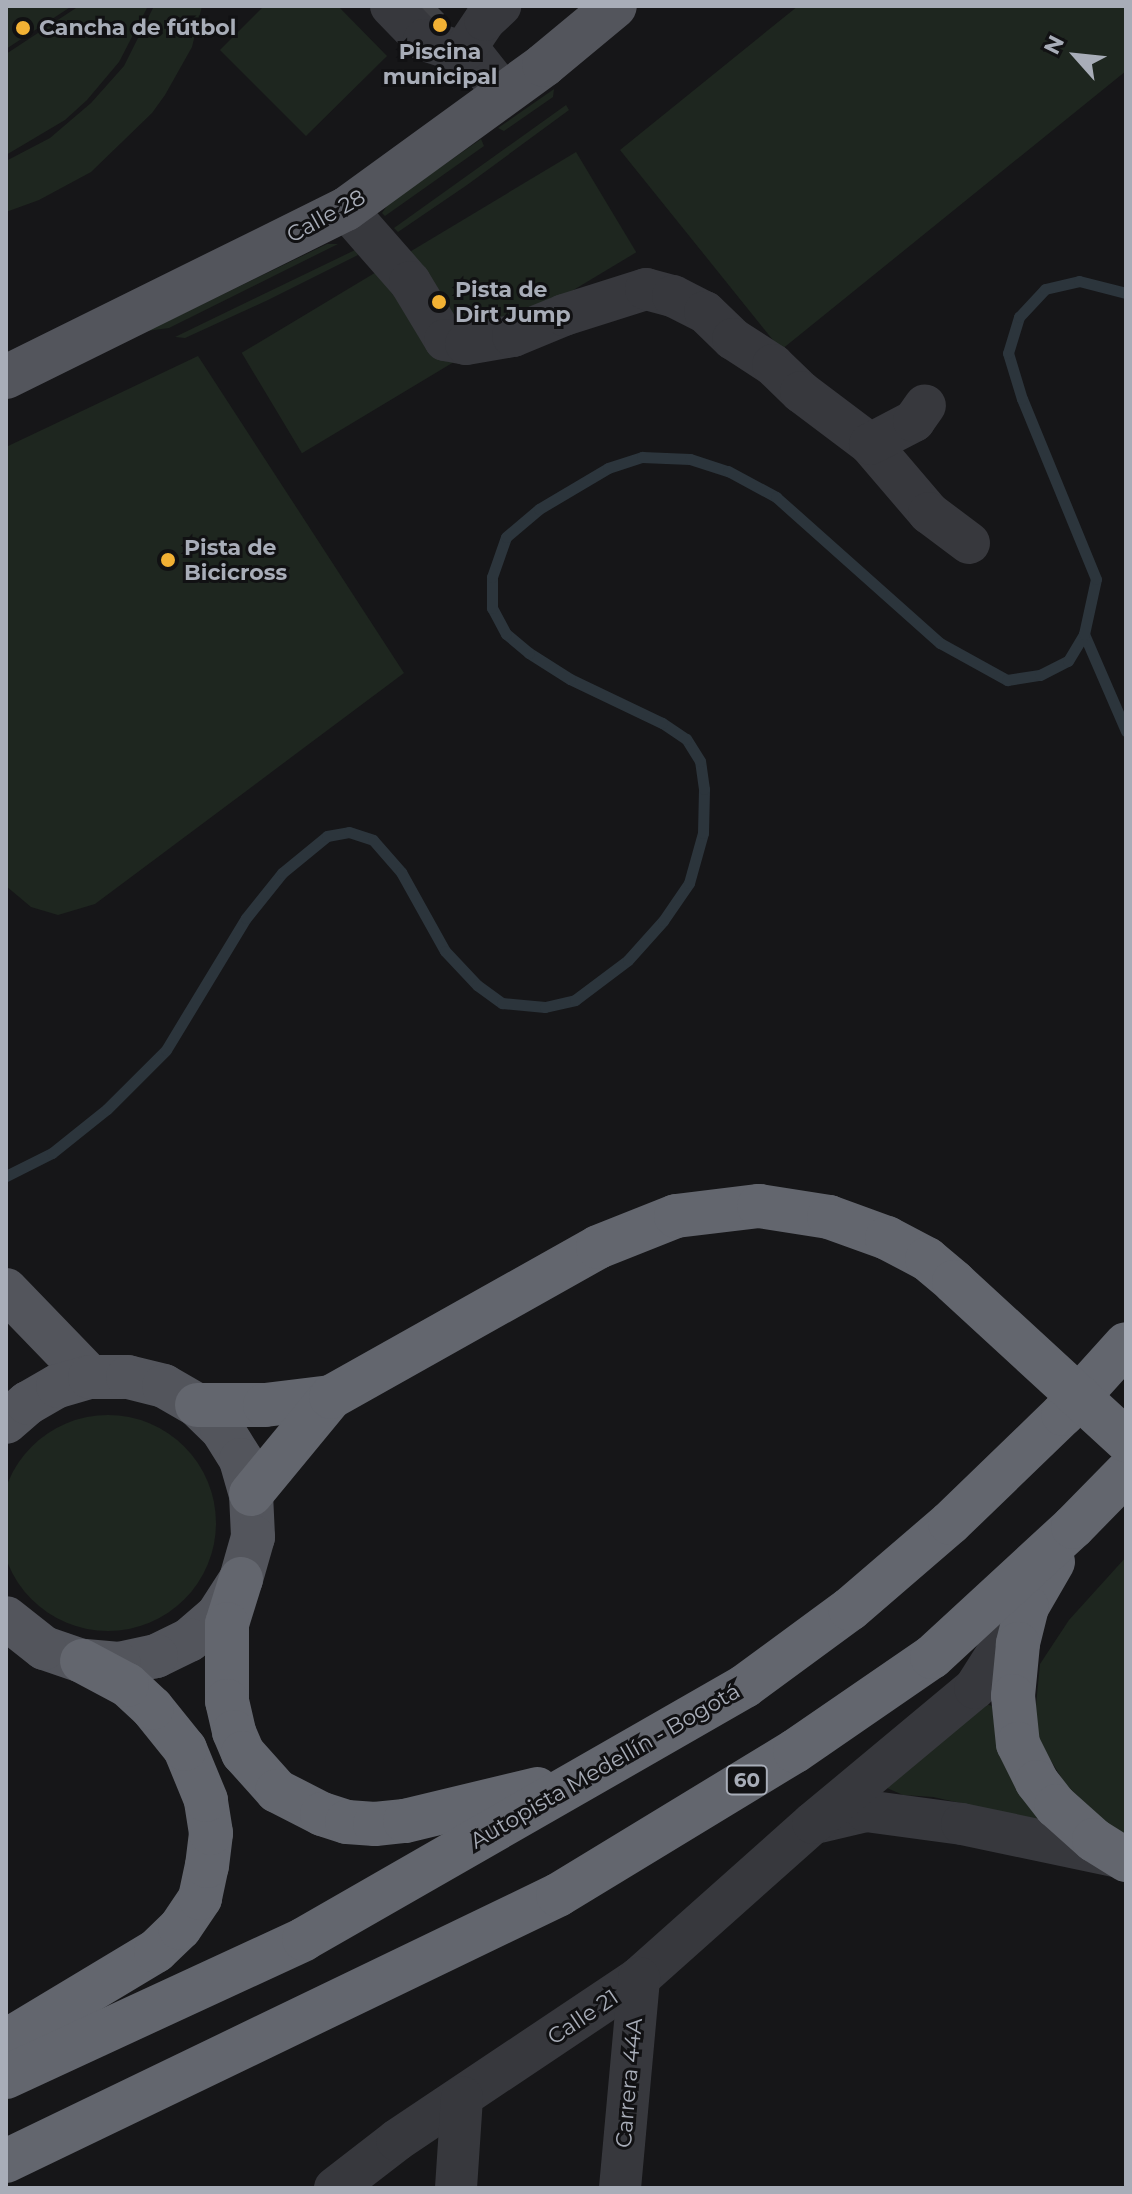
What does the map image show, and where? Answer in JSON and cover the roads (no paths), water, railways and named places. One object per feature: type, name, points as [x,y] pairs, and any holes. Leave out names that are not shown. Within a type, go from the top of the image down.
[{"type":"highway","points":[[251,1494],[331,1397],[598,1247],[676,1216],[759,1206],[829,1217],[887,1238],[927,1259],[1126,1440]]},
{"type":"highway","name":"Autopista Medellín - Bogotá","points":[[6,2077],[304,1939],[745,1686],[850,1609],[950,1523],[1063,1414],[1126,1344]]},
{"type":"highway","points":[[197,1405],[265,1405],[331,1397]]},
{"type":"highway","name":"60","points":[[6,2161],[558,1895],[795,1751],[932,1657],[1073,1527],[1126,1473]]},
{"type":"highway","points":[[1073,1527],[1027,1607],[1013,1673],[1018,1744],[1037,1782],[1056,1806],[1122,1859]]},
{"type":"highway","points":[[241,1579],[227,1624],[227,1701],[234,1732],[243,1753],[259,1771],[277,1791],[298,1804],[347,1822],[390,1822],[585,1777]]},
{"type":"highway","points":[[6,2041],[156,1951],[180,1928],[200,1898],[207,1866],[211,1833],[206,1800],[185,1749],[152,1708],[127,1685],[82,1661]]},
{"type":"main road","name":"Calle 28","points":[[6,377],[346,209],[504,94],[615,6]]},
{"type":"main road","points":[[6,1290],[90,1377]]},
{"type":"main road","points":[[6,1422],[28,1403],[58,1386],[90,1377],[128,1377],[152,1383],[197,1405],[229,1439],[241,1460],[251,1494],[253,1537],[241,1579],[218,1615],[189,1640],[156,1656],[119,1664],[82,1661],[44,1648],[6,1618]]},
{"type":"street","points":[[391,6],[424,40],[474,56],[504,94]]},
{"type":"street","points":[[464,51],[485,20],[500,6]]},
{"type":"street","points":[[346,209],[403,273],[445,340],[466,344],[513,336],[564,315],[646,289],[673,296],[705,312],[733,339],[773,365],[801,392],[870,444],[929,513],[969,543]]},
{"type":"street","points":[[870,444],[914,421],[925,405]]},
{"type":"street","name":"Calle 21","points":[[335,2188],[397,2140],[639,1978],[813,1823],[975,1688],[1027,1607]]},
{"type":"street","points":[[813,1823],[866,1811],[962,1824],[1122,1859]]},
{"type":"street","name":"Carrera 44A","points":[[620,2188],[639,1978]]},
{"type":"street","points":[[456,2188],[462,2097]]},
{"type":"waterway","points":[[6,1176],[52,1153],[107,1109],[166,1050],[246,918],[282,873],[327,836],[349,832],[373,840],[401,872],[445,951],[477,985],[502,1003],[545,1007],[575,1000],[628,960],[663,921],[689,883],[703,833],[704,789],[700,761],[686,739],[662,723],[570,679],[529,653],[506,634],[492,608],[492,577],[506,537],[539,509],[608,468],[642,457],[690,459],[728,471],[776,497],[940,643],[1007,680],[1040,675],[1068,661],[1084,634],[1096,579],[1022,399],[1008,353],[1019,317],[1045,289],[1079,281],[1126,293]]},
{"type":"waterway","points":[[1084,634],[1126,731]]},
{"type":"place","name":"Piscina municipal","points":[[440,25]]},
{"type":"place","name":"Cancha de fútbol","points":[[23,28]]},
{"type":"place","name":"Pista de Dirt Jump","points":[[439,302]]},
{"type":"place","name":"Pista de Bicicross","points":[[168,560]]}]
